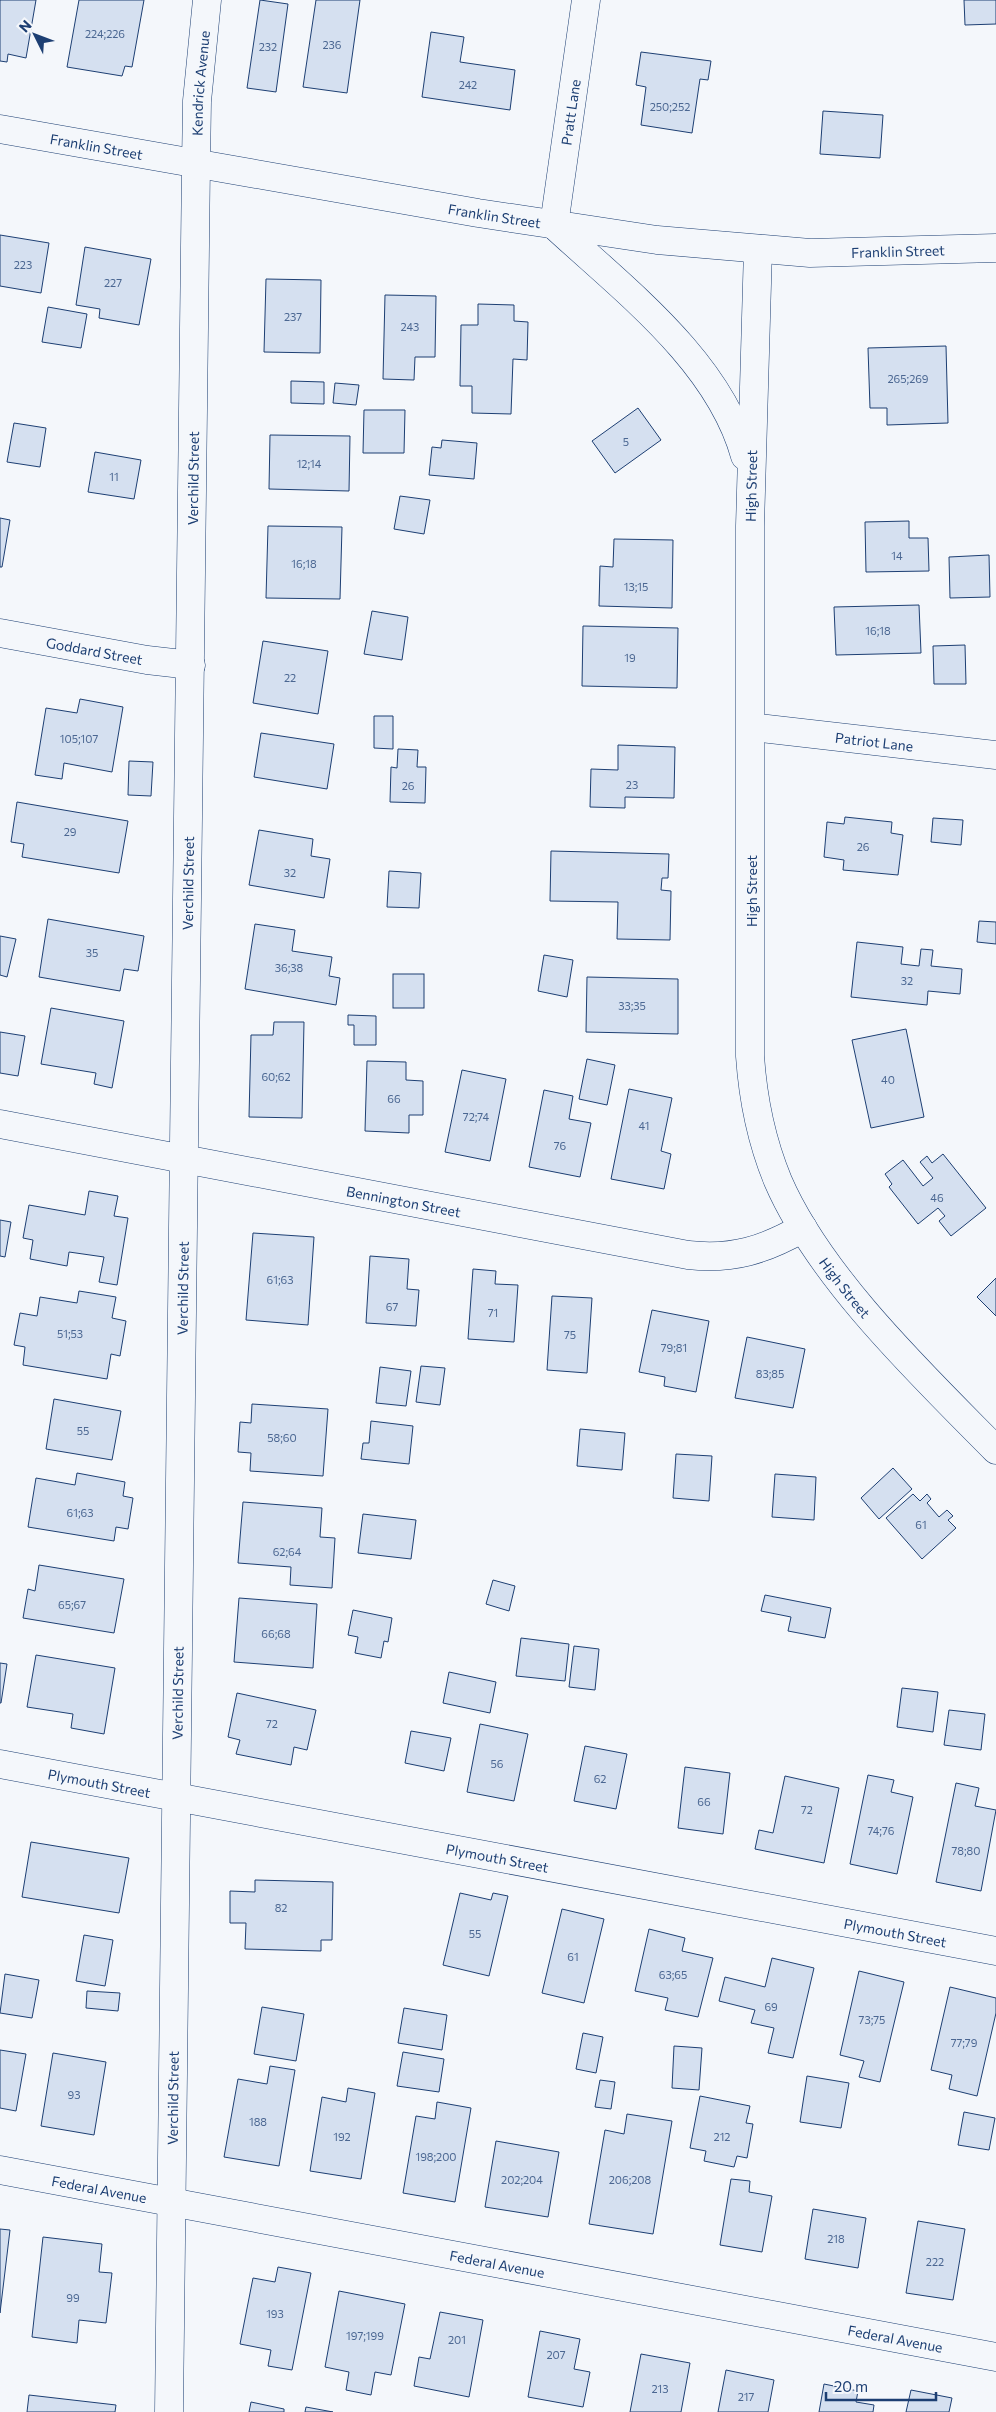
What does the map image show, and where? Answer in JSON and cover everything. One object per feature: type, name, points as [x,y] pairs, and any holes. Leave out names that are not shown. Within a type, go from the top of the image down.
[{"type":"street","name":"Kendrick Avenue","points":[[196,165],[197,101],[206,0]]},
{"type":"street","name":"Pratt Lane","points":[[554,226],[586,0]]},
{"type":"street","name":"Franklin Street","points":[[0,129],[196,165],[554,226],[657,240],[810,253],[996,248]]},
{"type":"street","name":"Verchild Street","points":[[169,2412],[174,1798],[191,665],[196,165]]},
{"type":"street","points":[[554,226],[675,339],[694,362],[719,396],[733,422],[751,479]]},
{"type":"street","name":"High Street","points":[[758,249],[751,479],[752,1084],[756,1110],[770,1160],[779,1182],[803,1228],[834,1273],[934,1387],[996,1450]]},
{"type":"street","name":"Goddard Street","points":[[0,633],[147,660],[191,665]]},
{"type":"street","name":"Patriot Lane","points":[[751,727],[996,755]]},
{"type":"street","name":"Bennington Street","points":[[0,1124],[705,1257],[742,1254],[774,1244],[803,1228]]},
{"type":"street","name":"Plymouth Street","points":[[0,1764],[996,1951]]},
{"type":"street","name":"Federal Avenue","points":[[0,2170],[171,2200],[996,2357]]},
{"type":"building","points":[[0,0],[36,0],[26,58],[8,54],[7,62],[0,61]]},
{"type":"building","points":[[79,0],[144,0],[132,67],[125,66],[122,76],[67,67]]},
{"type":"building","points":[[260,0],[288,4],[276,92],[247,88]]},
{"type":"building","points":[[316,0],[360,0],[347,93],[303,87]]},
{"type":"building","points":[[964,0],[996,0],[996,24],[965,25]]},
{"type":"building","points":[[431,32],[464,37],[460,62],[515,70],[510,110],[422,97]]},
{"type":"building","points":[[641,52],[711,61],[708,80],[700,79],[692,133],[641,125],[646,87],[636,85]]},
{"type":"building","points":[[823,111],[883,115],[880,158],[820,154]]},
{"type":"building","points":[[0,235],[49,243],[41,293],[0,286]]},
{"type":"building","points":[[85,247],[151,259],[139,325],[99,318],[100,309],[76,305]]},
{"type":"building","points":[[266,279],[321,280],[320,353],[264,352]]},
{"type":"building","points":[[385,295],[436,296],[435,357],[415,357],[414,380],[383,379]]},
{"type":"building","points":[[478,304],[514,305],[514,321],[528,322],[527,360],[513,359],[511,414],[472,413],[472,386],[460,386],[461,325],[478,325]]},
{"type":"building","points":[[48,307],[87,314],[81,348],[42,342]]},
{"type":"building","points":[[946,346],[948,423],[887,425],[887,408],[870,408],[868,348]]},
{"type":"building","points":[[291,381],[324,382],[324,404],[291,403]]},
{"type":"building","points":[[335,383],[359,385],[356,405],[333,403]]},
{"type":"building","points":[[638,408],[661,440],[615,473],[592,441]]},
{"type":"building","points":[[364,410],[405,410],[404,453],[363,453]]},
{"type":"building","points":[[14,423],[46,428],[40,467],[7,462]]},
{"type":"building","points":[[270,435],[350,436],[349,491],[269,489]]},
{"type":"building","points":[[442,440],[477,443],[474,479],[429,475],[432,447],[441,448]]},
{"type":"building","points":[[95,452],[141,460],[134,499],[88,492]]},
{"type":"building","points":[[400,496],[430,500],[424,534],[394,529]]},
{"type":"building","points":[[0,518],[10,520],[2,567],[0,567]]},
{"type":"building","points":[[909,521],[909,538],[928,538],[929,571],[866,572],[865,522]]},
{"type":"building","points":[[268,526],[342,527],[340,599],[266,598]]},
{"type":"building","points":[[614,539],[673,540],[672,608],[599,606],[600,566],[613,567]]},
{"type":"building","points":[[989,555],[990,597],[950,598],[949,557]]},
{"type":"building","points":[[919,605],[921,653],[836,655],[834,607]]},
{"type":"building","points":[[372,611],[408,617],[402,660],[364,654]]},
{"type":"building","points":[[583,626],[678,628],[677,688],[582,686]]},
{"type":"building","points":[[263,641],[328,651],[318,714],[253,703]]},
{"type":"building","points":[[965,645],[966,684],[934,684],[933,646]]},
{"type":"building","points":[[80,699],[123,707],[112,772],[64,763],[62,779],[35,775],[46,708],[77,713]]},
{"type":"building","points":[[374,716],[393,716],[393,749],[374,748]]},
{"type":"building","points":[[261,733],[334,744],[327,789],[254,777]]},
{"type":"building","points":[[618,745],[675,747],[674,798],[625,797],[625,808],[590,807],[591,769],[618,770]]},
{"type":"building","points":[[398,749],[418,750],[417,767],[426,767],[425,803],[390,802],[391,767],[397,768]]},
{"type":"building","points":[[129,761],[153,762],[151,796],[128,795]]},
{"type":"building","points":[[17,802],[128,821],[119,873],[22,857],[24,844],[11,842]]},
{"type":"building","points":[[845,817],[892,822],[891,833],[903,835],[898,875],[843,870],[844,860],[824,857],[827,822],[844,824]]},
{"type":"building","points":[[933,818],[963,820],[961,845],[931,842]]},
{"type":"building","points":[[259,830],[313,839],[311,856],[330,859],[324,898],[249,885]]},
{"type":"building","points":[[551,851],[669,854],[668,878],[662,878],[661,890],[671,891],[670,940],[617,939],[618,902],[550,901]]},
{"type":"building","points":[[389,871],[421,873],[419,908],[387,907]]},
{"type":"building","points":[[48,919],[144,936],[138,971],[124,969],[120,991],[39,977]]},
{"type":"building","points":[[979,921],[996,922],[996,944],[977,942]]},
{"type":"building","points":[[255,924],[295,930],[292,951],[332,957],[329,976],[340,978],[336,1005],[245,989]]},
{"type":"building","points":[[0,936],[16,939],[7,977],[0,975]]},
{"type":"building","points":[[857,942],[903,947],[901,964],[919,966],[921,949],[933,950],[931,966],[962,969],[960,994],[928,991],[927,1005],[851,997]]},
{"type":"building","points":[[544,955],[573,960],[567,997],[538,991]]},
{"type":"building","points":[[393,974],[424,974],[424,1008],[393,1008]]},
{"type":"building","points":[[587,977],[678,979],[678,1034],[586,1032]]},
{"type":"building","points":[[51,1008],[124,1021],[112,1088],[94,1084],[96,1073],[41,1064]]},
{"type":"building","points":[[348,1015],[376,1016],[376,1045],[354,1045],[354,1025],[348,1025]]},
{"type":"building","points":[[274,1022],[304,1022],[302,1118],[249,1117],[251,1035],[273,1035]]},
{"type":"building","points":[[906,1029],[924,1117],[871,1128],[852,1040]]},
{"type":"building","points":[[0,1032],[25,1036],[18,1076],[0,1073]]},
{"type":"building","points":[[587,1059],[615,1065],[607,1105],[579,1099]]},
{"type":"building","points":[[367,1061],[406,1062],[406,1080],[423,1081],[423,1115],[409,1115],[409,1133],[365,1131]]},
{"type":"building","points":[[462,1070],[506,1079],[490,1161],[445,1152]]},
{"type":"building","points":[[629,1089],[672,1098],[661,1151],[671,1154],[664,1189],[611,1179]]},
{"type":"building","points":[[544,1090],[573,1096],[569,1119],[591,1123],[580,1177],[529,1167]]},
{"type":"building","points":[[943,1154],[986,1208],[951,1236],[939,1221],[945,1216],[938,1208],[918,1224],[889,1187],[892,1184],[885,1174],[903,1160],[923,1186],[933,1178],[920,1162],[927,1156],[932,1163]]},
{"type":"building","points":[[89,1191],[118,1196],[114,1216],[128,1218],[117,1285],[99,1282],[104,1257],[69,1252],[67,1266],[30,1259],[33,1240],[23,1238],[29,1205],[85,1215]]},
{"type":"building","points":[[0,1220],[11,1222],[5,1257],[0,1256]]},
{"type":"building","points":[[253,1233],[314,1237],[308,1325],[246,1320]]},
{"type":"building","points":[[370,1256],[409,1259],[407,1289],[419,1290],[416,1326],[366,1323]]},
{"type":"building","points":[[473,1269],[496,1271],[495,1284],[518,1285],[514,1342],[468,1339]]},
{"type":"building","points":[[996,1278],[996,1316],[977,1297]]},
{"type":"building","points":[[79,1291],[116,1297],[112,1318],[126,1321],[120,1356],[111,1354],[107,1379],[23,1365],[25,1347],[14,1345],[20,1313],[37,1316],[40,1297],[77,1303]]},
{"type":"building","points":[[552,1296],[592,1298],[587,1373],[547,1370]]},
{"type":"building","points":[[652,1310],[709,1321],[696,1392],[664,1386],[665,1377],[639,1372]]},
{"type":"building","points":[[747,1337],[805,1349],[793,1408],[735,1398]]},
{"type":"building","points":[[421,1366],[445,1368],[440,1405],[416,1402]]},
{"type":"building","points":[[380,1367],[411,1371],[406,1406],[376,1403]]},
{"type":"building","points":[[54,1399],[121,1411],[112,1460],[46,1449]]},
{"type":"building","points":[[252,1404],[328,1409],[323,1476],[250,1471],[251,1453],[238,1452],[240,1422],[251,1423]]},
{"type":"building","points":[[371,1421],[413,1426],[409,1464],[361,1459],[363,1443],[369,1443]]},
{"type":"building","points":[[580,1429],[625,1433],[622,1470],[577,1466]]},
{"type":"building","points":[[676,1454],[712,1456],[709,1501],[673,1498]]},
{"type":"building","points":[[893,1468],[912,1489],[879,1519],[861,1498]]},
{"type":"building","points":[[77,1473],[125,1482],[123,1496],[133,1498],[128,1529],[116,1527],[114,1541],[28,1527],[36,1478],[75,1485]]},
{"type":"building","points":[[775,1474],[816,1477],[814,1520],[772,1517]]},
{"type":"building","points":[[913,1494],[920,1501],[927,1494],[931,1499],[927,1503],[939,1517],[947,1510],[953,1516],[948,1520],[956,1528],[922,1559],[886,1518]]},
{"type":"building","points":[[243,1502],[322,1508],[320,1537],[335,1538],[332,1588],[290,1585],[291,1567],[238,1563]]},
{"type":"building","points":[[363,1514],[416,1520],[411,1559],[358,1553]]},
{"type":"building","points":[[39,1565],[124,1579],[114,1633],[23,1618],[28,1589],[35,1591]]},
{"type":"building","points":[[493,1580],[515,1586],[509,1611],[486,1604]]},
{"type":"building","points":[[765,1595],[831,1608],[825,1638],[788,1631],[791,1617],[761,1611]]},
{"type":"building","points":[[239,1598],[317,1604],[313,1668],[234,1662]]},
{"type":"building","points":[[353,1610],[392,1618],[388,1642],[384,1641],[381,1658],[355,1653],[358,1637],[348,1635]]},
{"type":"building","points":[[521,1638],[569,1644],[565,1681],[516,1676]]},
{"type":"building","points":[[574,1646],[599,1649],[595,1690],[569,1687]]},
{"type":"building","points":[[36,1655],[115,1668],[104,1734],[71,1728],[73,1714],[27,1707]]},
{"type":"building","points":[[0,1663],[7,1664],[1,1703],[0,1703]]},
{"type":"building","points":[[449,1672],[496,1682],[490,1713],[443,1703]]},
{"type":"building","points":[[902,1688],[938,1692],[933,1732],[897,1727]]},
{"type":"building","points":[[237,1693],[316,1710],[307,1750],[294,1747],[291,1765],[236,1754],[240,1740],[228,1737]]},
{"type":"building","points":[[949,1710],[985,1714],[981,1750],[944,1745]]},
{"type":"building","points":[[480,1724],[528,1734],[514,1801],[467,1792]]},
{"type":"building","points":[[411,1731],[451,1738],[444,1771],[405,1763]]},
{"type":"building","points":[[585,1746],[627,1754],[616,1809],[574,1801]]},
{"type":"building","points":[[685,1767],[730,1773],[723,1834],[678,1828]]},
{"type":"building","points":[[868,1775],[894,1780],[891,1792],[913,1797],[897,1874],[850,1864]]},
{"type":"building","points":[[785,1776],[839,1788],[824,1863],[755,1849],[759,1830],[773,1833]]},
{"type":"building","points":[[956,1783],[979,1788],[975,1806],[996,1810],[981,1891],[936,1882]]},
{"type":"building","points":[[31,1842],[129,1858],[119,1913],[22,1897]]},
{"type":"building","points":[[255,1880],[333,1882],[332,1940],[321,1940],[321,1951],[245,1949],[246,1923],[230,1923],[230,1891],[255,1892]]},
{"type":"building","points":[[460,1893],[491,1900],[493,1893],[508,1896],[489,1976],[443,1965]]},
{"type":"building","points":[[562,1909],[604,1919],[584,2003],[542,1993]]},
{"type":"building","points":[[649,1929],[685,1938],[682,1951],[713,1958],[698,2017],[665,2010],[668,1998],[635,1991]]},
{"type":"building","points":[[84,1935],[113,1940],[105,1986],[76,1981]]},
{"type":"building","points":[[772,1958],[814,1968],[793,2058],[768,2053],[774,2028],[751,2023],[755,2010],[719,2001],[725,1977],[765,1987]]},
{"type":"building","points":[[859,1971],[904,1982],[880,2082],[859,2077],[864,2061],[840,2055]]},
{"type":"building","points":[[5,1974],[39,1980],[32,2018],[0,2013]]},
{"type":"building","points":[[950,1987],[996,1998],[996,2013],[977,2096],[949,2089],[952,2075],[931,2070]]},
{"type":"building","points":[[87,1991],[120,1993],[118,2011],[86,2008]]},
{"type":"building","points":[[262,2007],[304,2014],[296,2061],[254,2054]]},
{"type":"building","points":[[404,2008],[447,2015],[442,2050],[398,2043]]},
{"type":"building","points":[[583,2033],[603,2037],[596,2073],[576,2069]]},
{"type":"building","points":[[674,2046],[702,2048],[699,2090],[672,2088]]},
{"type":"building","points":[[0,2050],[26,2054],[16,2111],[0,2108]]},
{"type":"building","points":[[403,2052],[444,2059],[439,2092],[397,2086]]},
{"type":"building","points":[[53,2053],[106,2062],[94,2135],[41,2126]]},
{"type":"building","points":[[270,2066],[295,2070],[279,2166],[224,2157],[238,2079],[267,2084]]},
{"type":"building","points":[[807,2076],[849,2083],[841,2128],[800,2122]]},
{"type":"building","points":[[600,2080],[615,2082],[611,2109],[595,2107]]},
{"type":"building","points":[[348,2088],[375,2093],[361,2179],[310,2171],[322,2097],[346,2102]]},
{"type":"building","points":[[700,2096],[750,2106],[746,2123],[753,2124],[747,2158],[737,2156],[734,2167],[704,2161],[706,2151],[690,2148]]},
{"type":"building","points":[[437,2102],[471,2108],[455,2202],[403,2193],[416,2116],[435,2119]]},
{"type":"building","points":[[964,2112],[995,2118],[989,2150],[958,2145]]},
{"type":"building","points":[[627,2114],[672,2121],[653,2234],[589,2224],[605,2130],[624,2134]]},
{"type":"building","points":[[496,2141],[559,2152],[548,2217],[485,2207]]},
{"type":"building","points":[[731,2179],[750,2181],[749,2192],[772,2196],[762,2252],[720,2245]]},
{"type":"building","points":[[813,2209],[866,2218],[858,2268],[805,2259]]},
{"type":"building","points":[[918,2221],[965,2229],[953,2300],[906,2293]]},
{"type":"building","points":[[0,2229],[10,2230],[0,2313]]},
{"type":"building","points":[[43,2237],[102,2244],[99,2272],[112,2273],[106,2323],[79,2320],[77,2343],[32,2337]]},
{"type":"building","points":[[278,2267],[311,2273],[292,2370],[268,2366],[271,2350],[240,2344],[253,2278],[275,2282]]},
{"type":"building","points":[[339,2291],[405,2304],[391,2375],[375,2372],[371,2395],[346,2390],[349,2372],[325,2367]]},
{"type":"building","points":[[440,2312],[483,2320],[469,2397],[414,2386],[419,2357],[430,2359]]},
{"type":"building","points":[[540,2331],[580,2339],[574,2369],[590,2372],[583,2407],[528,2397]]},
{"type":"building","points":[[641,2354],[690,2363],[681,2412],[630,2412]]},
{"type":"building","points":[[726,2370],[774,2380],[768,2412],[718,2412]]},
{"type":"building","points":[[824,2384],[858,2391],[856,2402],[874,2405],[873,2412],[819,2412]]},
{"type":"building","points":[[911,2390],[952,2398],[949,2412],[906,2412]]},
{"type":"building","points":[[29,2395],[116,2405],[115,2412],[27,2412]]},
{"type":"building","points":[[251,2402],[284,2409],[284,2412],[249,2412]]},
{"type":"building","points":[[306,2407],[333,2412],[305,2412]]}]
